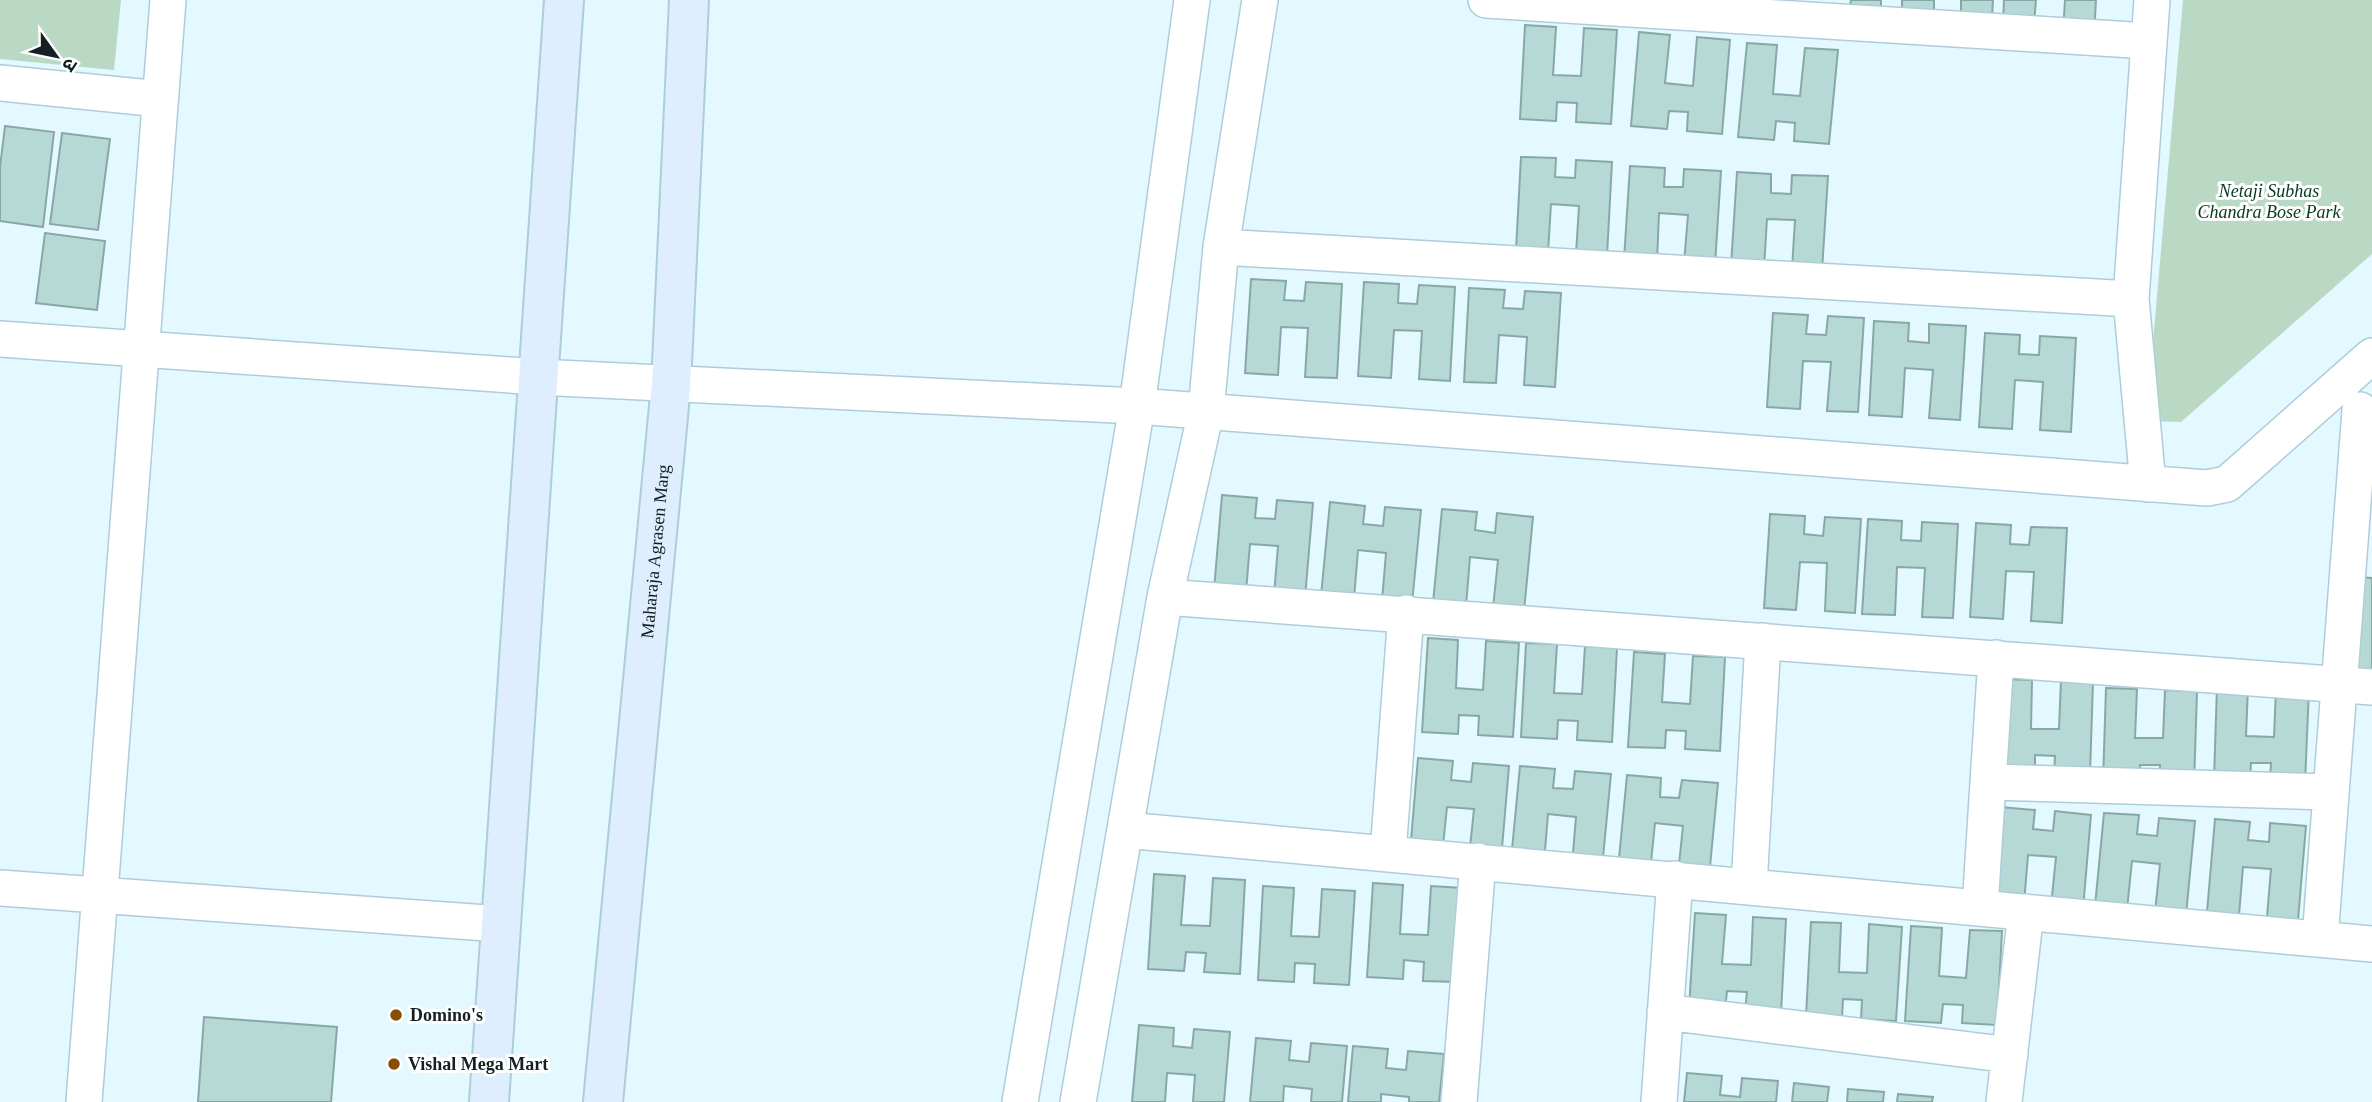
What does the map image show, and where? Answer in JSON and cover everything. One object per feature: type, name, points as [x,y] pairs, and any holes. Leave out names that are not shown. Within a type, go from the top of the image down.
[{"type":"street","points":[[83,1102],[168,0]]},
{"type":"street","points":[[489,1102],[564,0]]},
{"type":"street","name":"Maharaja Agrasen Marg","points":[[603,1102],[671,385],[689,0]]},
{"type":"street","points":[[1020,1102],[1138,406],[1192,0]]},
{"type":"street","points":[[1078,1102],[1165,597],[1206,411],[1222,247],[1260,0]]},
{"type":"street","points":[[1486,0],[2149,41]]},
{"type":"street","points":[[2148,484],[2131,299],[2152,0]]},
{"type":"street","points":[[0,83],[160,99]]},
{"type":"street","points":[[1222,247],[2131,299]]},
{"type":"street","points":[[0,340],[671,385],[1138,406],[2207,488],[2227,484],[2372,356]]},
{"type":"street","points":[[2316,406],[2366,410],[2355,686],[2329,792],[2320,939]]},
{"type":"street","points":[[1165,597],[2355,686]]},
{"type":"street","points":[[1388,853],[1406,613]]},
{"type":"street","points":[[1749,886],[1763,641]]},
{"type":"street","points":[[1980,908],[1996,658]]},
{"type":"street","points":[[1989,782],[2329,792]]},
{"type":"street","points":[[1125,830],[2372,944]]},
{"type":"street","points":[[1458,1102],[1478,861]]},
{"type":"street","points":[[1659,1102],[1675,879]]},
{"type":"street","points":[[0,888],[501,924]]},
{"type":"street","points":[[2004,1102],[2026,912]]},
{"type":"street","points":[[1665,1012],[2010,1055]]},
{"type":"green space","points":[[0,0],[121,0],[114,70],[0,59]]},
{"type":"green space","name":"Netaji Subhas Chandra Bose Park","points":[[2183,0],[2372,0],[2372,254],[2181,422],[2146,421]]},
{"type":"building","points":[[1851,0],[1881,0],[1881,9],[1850,7]]},
{"type":"building","points":[[1902,0],[1934,0],[1934,13],[1902,10]]},
{"type":"building","points":[[1961,0],[1993,0],[1992,17],[1961,13]]},
{"type":"building","points":[[2004,0],[2036,0],[2034,23],[2003,22]]},
{"type":"building","points":[[2065,0],[2096,0],[2094,34],[2063,32]]},
{"type":"building","points":[[1525,25],[1556,27],[1553,75],[1581,76],[1584,28],[1617,30],[1611,124],[1576,122],[1577,103],[1557,102],[1556,121],[1520,119]]},
{"type":"building","points":[[1639,32],[1670,35],[1665,83],[1693,86],[1697,37],[1730,40],[1722,134],[1687,131],[1688,112],[1669,111],[1667,129],[1631,126]]},
{"type":"building","points":[[1747,43],[1777,45],[1773,94],[1800,96],[1805,48],[1838,50],[1829,144],[1794,141],[1795,123],[1776,121],[1774,140],[1738,137]]},
{"type":"building","points":[[5,126],[54,132],[43,227],[0,221],[0,167]]},
{"type":"building","points":[[62,133],[110,139],[98,230],[50,224]]},
{"type":"building","points":[[1521,157],[1556,158],[1555,177],[1575,178],[1576,160],[1612,162],[1607,256],[1576,254],[1579,206],[1551,204],[1548,253],[1516,250]]},
{"type":"building","points":[[1630,166],[1665,168],[1664,187],[1683,187],[1684,169],[1721,171],[1715,265],[1684,263],[1688,215],[1659,213],[1657,262],[1624,260]]},
{"type":"building","points":[[1737,172],[1771,174],[1771,193],[1791,194],[1792,175],[1828,176],[1822,271],[1792,269],[1795,220],[1767,219],[1764,268],[1731,266]]},
{"type":"building","points":[[45,233],[105,241],[97,310],[36,303]]},
{"type":"building","points":[[1251,279],[1286,281],[1284,300],[1304,301],[1306,282],[1342,284],[1337,378],[1305,377],[1308,328],[1281,327],[1278,375],[1245,373]]},
{"type":"building","points":[[1364,282],[1399,284],[1398,303],[1417,304],[1419,285],[1455,287],[1450,381],[1419,379],[1422,331],[1394,330],[1391,378],[1358,376]]},
{"type":"building","points":[[1469,288],[1505,290],[1503,308],[1523,309],[1525,291],[1561,293],[1555,387],[1524,385],[1527,337],[1499,335],[1496,383],[1464,382]]},
{"type":"building","points":[[1773,313],[1808,315],[1806,334],[1826,335],[1828,316],[1864,318],[1858,412],[1827,411],[1831,362],[1803,361],[1800,409],[1767,407]]},
{"type":"building","points":[[1874,321],[1909,323],[1908,341],[1929,343],[1929,324],[1966,326],[1960,420],[1929,418],[1933,370],[1905,368],[1902,417],[1869,415]]},
{"type":"building","points":[[1985,333],[2020,335],[2019,354],[2039,355],[2040,336],[2076,338],[2071,432],[2040,430],[2043,382],[2015,380],[2012,429],[1979,427]]},
{"type":"building","points":[[1222,495],[1257,498],[1255,518],[1275,519],[1277,500],[1313,503],[1305,598],[1274,595],[1278,546],[1250,544],[1246,592],[1214,590]]},
{"type":"building","points":[[1330,502],[1365,506],[1363,524],[1383,526],[1385,507],[1421,510],[1412,604],[1382,601],[1386,553],[1358,550],[1354,599],[1321,596]]},
{"type":"building","points":[[1442,509],[1477,512],[1475,530],[1495,533],[1497,513],[1533,517],[1524,611],[1493,608],[1498,560],[1470,557],[1466,606],[1433,603]]},
{"type":"building","points":[[1770,514],[1805,516],[1804,534],[1823,536],[1825,517],[1861,519],[1855,613],[1825,611],[1827,563],[1800,562],[1796,610],[1764,608]]},
{"type":"building","points":[[1868,519],[1902,521],[1901,540],[1921,541],[1922,522],[1958,524],[1953,618],[1922,617],[1925,568],[1897,567],[1895,615],[1862,614]]},
{"type":"building","points":[[1976,523],[2011,525],[2010,544],[2029,545],[2031,527],[2067,528],[2062,623],[2031,621],[2034,572],[2006,571],[2003,619],[1970,617]]},
{"type":"building","points":[[2359,577],[2372,578],[2372,673],[2351,671]]},
{"type":"building","points":[[1428,638],[1458,640],[1456,688],[1483,690],[1486,641],[1519,643],[1513,737],[1478,735],[1479,716],[1459,715],[1458,734],[1422,732]]},
{"type":"building","points":[[1526,643],[1557,644],[1554,693],[1582,694],[1585,646],[1617,648],[1612,742],[1577,740],[1578,721],[1558,720],[1557,739],[1521,737]]},
{"type":"building","points":[[1634,652],[1665,654],[1662,702],[1690,704],[1693,656],[1725,657],[1720,751],[1685,749],[1686,731],[1666,730],[1665,748],[1628,747]]},
{"type":"building","points":[[2002,679],[2032,680],[2031,729],[2059,729],[2061,680],[2093,681],[2090,775],[2054,775],[2055,756],[2035,755],[2035,774],[1998,773]]},
{"type":"building","points":[[2217,686],[2248,687],[2246,736],[2274,737],[2276,688],[2309,689],[2305,783],[2270,782],[2271,763],[2251,763],[2250,781],[2214,780]]},
{"type":"building","points":[[2106,688],[2137,689],[2135,738],[2163,738],[2165,690],[2197,691],[2194,785],[2159,784],[2160,765],[2140,765],[2139,784],[2103,782]]},
{"type":"building","points":[[1418,758],[1453,761],[1451,780],[1471,782],[1473,763],[1509,766],[1501,860],[1469,857],[1474,809],[1447,807],[1442,855],[1410,852]]},
{"type":"building","points":[[1520,766],[1555,769],[1553,788],[1573,789],[1575,771],[1611,774],[1602,868],[1572,865],[1576,817],[1548,814],[1544,863],[1511,860]]},
{"type":"building","points":[[1627,775],[1661,778],[1660,797],[1679,798],[1682,780],[1718,783],[1709,877],[1678,874],[1683,826],[1655,823],[1650,872],[1618,869]]},
{"type":"building","points":[[2000,807],[2035,810],[2033,829],[2053,831],[2055,811],[2091,815],[2083,909],[2051,906],[2056,857],[2028,855],[2024,904],[1992,901]]},
{"type":"building","points":[[2104,813],[2139,815],[2137,834],[2157,836],[2159,818],[2195,821],[2186,915],[2155,912],[2160,864],[2132,861],[2127,909],[2095,906]]},
{"type":"building","points":[[2215,819],[2250,822],[2248,840],[2269,842],[2270,823],[2306,826],[2298,920],[2267,917],[2271,869],[2243,867],[2239,915],[2207,912]]},
{"type":"building","points":[[1154,874],[1185,876],[1181,925],[1210,926],[1213,878],[1245,880],[1240,974],[1204,972],[1206,953],[1186,952],[1184,971],[1148,969]]},
{"type":"building","points":[[1373,883],[1403,885],[1400,934],[1428,935],[1431,886],[1463,888],[1458,982],[1423,981],[1424,962],[1404,960],[1403,979],[1367,977]]},
{"type":"building","points":[[1263,886],[1294,888],[1291,936],[1319,937],[1322,889],[1355,891],[1349,985],[1314,983],[1315,964],[1295,963],[1294,982],[1258,980]]},
{"type":"building","points":[[1695,913],[1726,915],[1722,964],[1751,965],[1753,917],[1786,919],[1781,1013],[1745,1011],[1747,992],[1727,991],[1725,1010],[1689,1008]]},
{"type":"building","points":[[1811,922],[1841,923],[1839,972],[1867,973],[1869,924],[1902,927],[1896,1021],[1861,1019],[1862,1000],[1843,999],[1842,1018],[1806,1016]]},
{"type":"building","points":[[1911,926],[1942,928],[1939,976],[1966,978],[1970,930],[2002,931],[1997,1025],[1962,1023],[1963,1005],[1943,1004],[1941,1023],[1905,1021]]},
{"type":"building","points":[[204,1017],[337,1027],[331,1102],[198,1102]]},
{"type":"building","points":[[1139,1025],[1174,1028],[1173,1046],[1192,1048],[1194,1029],[1230,1032],[1224,1102],[1193,1102],[1195,1075],[1167,1073],[1165,1102],[1132,1102]]},
{"type":"building","points":[[1256,1038],[1291,1041],[1289,1060],[1309,1062],[1311,1043],[1347,1046],[1342,1102],[1311,1102],[1312,1089],[1284,1086],[1283,1102],[1250,1102]]},
{"type":"building","points":[[1353,1046],[1388,1049],[1386,1068],[1406,1070],[1408,1051],[1444,1054],[1439,1102],[1409,1102],[1409,1097],[1381,1094],[1381,1102],[1348,1102]]},
{"type":"building","points":[[1687,1073],[1722,1076],[1720,1095],[1740,1097],[1742,1078],[1778,1081],[1776,1102],[1684,1102]]},
{"type":"building","points":[[1794,1083],[1829,1087],[1827,1102],[1792,1102]]},
{"type":"building","points":[[1848,1089],[1884,1092],[1883,1102],[1847,1102]]},
{"type":"building","points":[[1898,1094],[1933,1097],[1932,1102],[1897,1102]]},
{"type":"place","name":"Domino's","points":[[396,1015]]},
{"type":"place","name":"Vishal Mega Mart","points":[[394,1064]]}]
